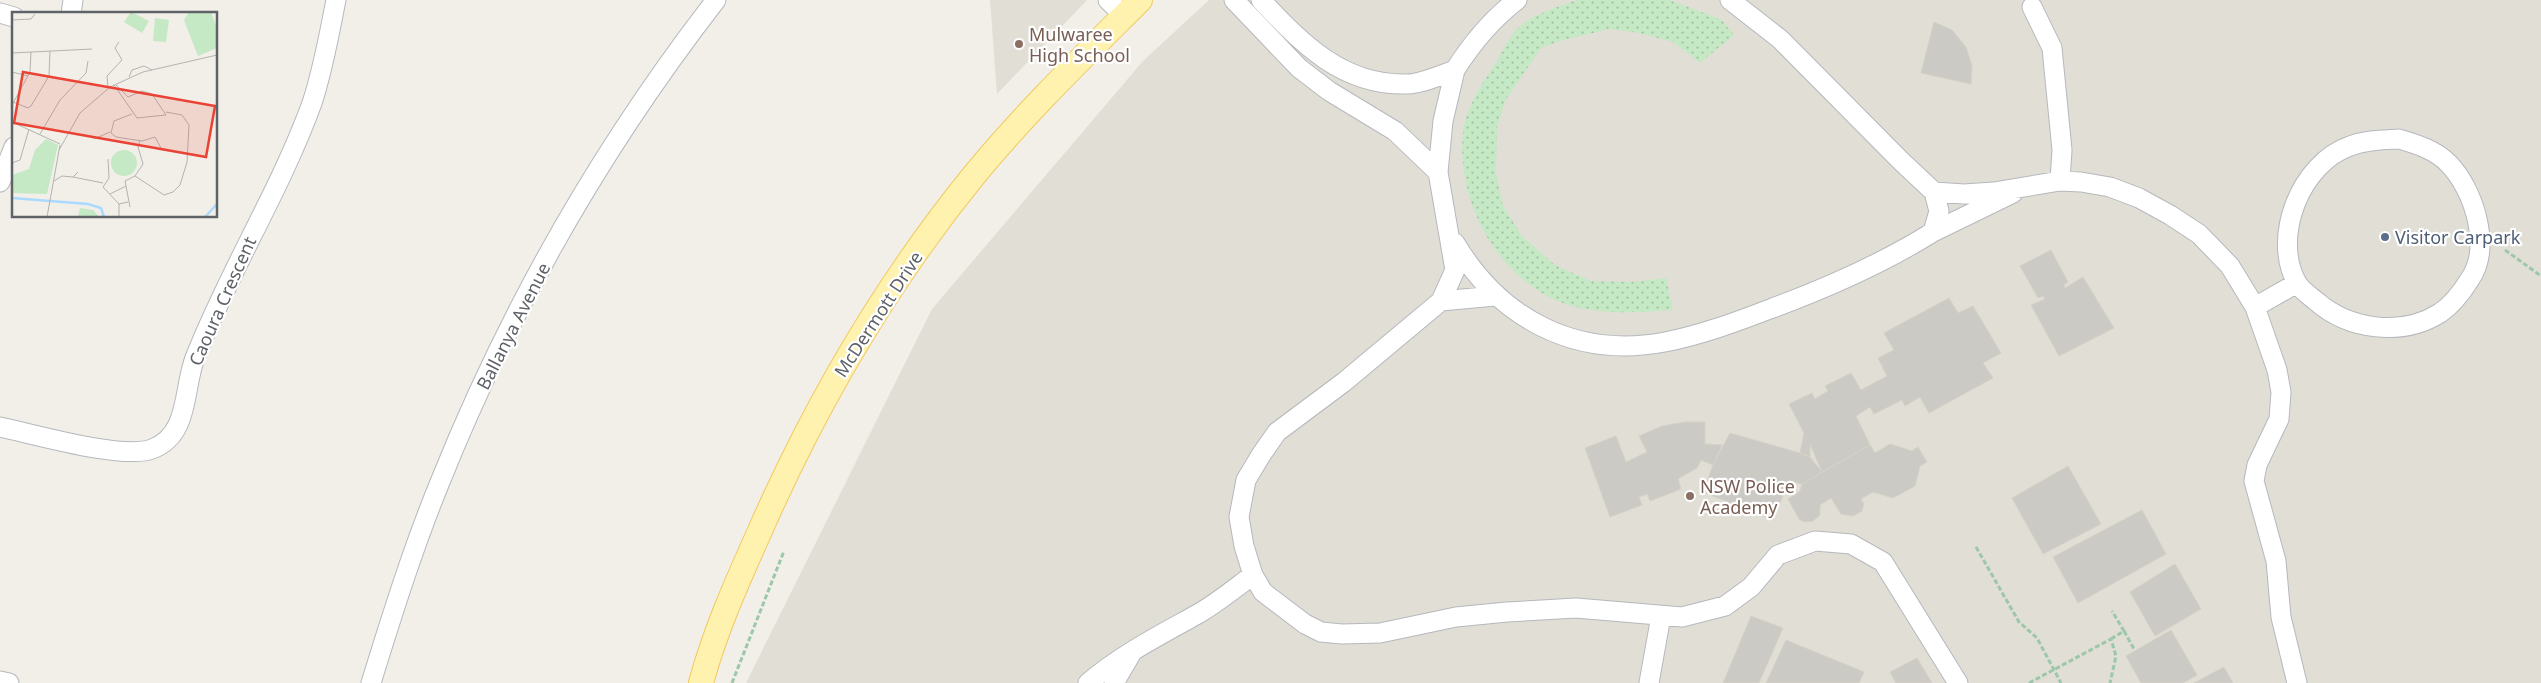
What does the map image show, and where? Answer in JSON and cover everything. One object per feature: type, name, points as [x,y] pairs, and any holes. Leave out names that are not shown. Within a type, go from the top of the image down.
[{"type":"main road","name":"McDermott Drive","points":[[701,683],[710,650],[782,481],[865,329],[918,251],[976,174],[1086,53],[1124,5]]},
{"type":"street","name":"Caoura Crescent","points":[[0,427],[114,451],[134,453],[153,449],[169,439],[180,422],[191,367],[206,327],[293,152],[309,110],[325,56],[336,0]]},
{"type":"street","name":"Ballanya Avenue","points":[[371,683],[393,612],[439,483],[499,350],[580,200],[632,115],[716,0]]},
{"type":"street","points":[[1234,0],[1299,68],[1330,91],[1395,131],[1438,172]]},
{"type":"street","points":[[1261,0],[1312,50],[1340,69],[1366,81],[1408,84],[1455,70]]},
{"type":"street","points":[[1517,0],[1484,30],[1455,70],[1443,121],[1438,172],[1455,270],[1441,301],[1344,382],[1277,432],[1246,480],[1239,518],[1244,546],[1253,574],[1263,592],[1288,612],[1321,632],[1328,633],[1380,633],[1456,617],[1576,608],[1682,617],[1725,606],[1751,587],[1778,556],[1815,541],[1851,544],[1883,562],[1958,683]]},
{"type":"street","points":[[1730,0],[1780,39],[1934,192],[1939,211],[1934,232]]},
{"type":"street","points":[[2032,7],[2052,48],[2062,150],[2060,181]]},
{"type":"street","points":[[2398,139],[2416,144],[2449,164],[2469,193],[2477,218],[2476,268],[2458,296],[2440,313],[2408,324],[2367,327],[2344,320],[2331,312],[2297,283],[2290,258],[2288,236],[2296,200],[2314,173],[2330,157],[2349,146],[2398,139]]},
{"type":"street","points":[[0,182],[12,152]]},
{"type":"street","points":[[1934,192],[1964,194],[2023,188],[2060,181],[2081,182],[2110,187],[2139,198],[2199,234],[2230,266],[2255,307],[2277,370],[2281,392],[2279,418],[2257,465],[2254,481],[2276,560],[2281,617],[2297,683]]},
{"type":"street","points":[[1450,233],[1464,259],[1495,296],[1534,324],[1570,339],[1610,345],[1664,342],[1719,328],[1838,283],[1934,232],[2023,188]]},
{"type":"street","points":[[2255,307],[2297,283]]},
{"type":"street","points":[[1441,301],[1495,296]]},
{"type":"street","points":[[1088,683],[1106,667],[1198,614],[1253,574]]},
{"type":"street","points":[[1649,683],[1661,616]]},
{"type":"street","points":[[1114,683],[1134,650]]},
{"type":"street","points":[[0,681],[9,683]]},
{"type":"path","points":[[2505,250],[2541,276]]},
{"type":"path","points":[[1976,547],[2019,622],[2036,638],[2061,683]]},
{"type":"path","points":[[732,683],[784,551]]},
{"type":"path","points":[[2112,612],[2134,648]]},
{"type":"path","points":[[2029,683],[2124,631]]},
{"type":"path","points":[[2110,683],[2116,656],[2111,639]]},
{"type":"shaded area","name":"Mulwaree High School","points":[[990,0],[1087,0],[997,94]]},
{"type":"shaded area","name":"NSW Police Academy","points":[[1209,0],[2541,0],[2541,683],[746,683],[932,309],[1143,61]]},
{"type":"green space","points":[[1578,0],[1670,0],[1722,20],[1734,35],[1700,63],[1673,42],[1639,33],[1610,29],[1563,40],[1541,48],[1505,101],[1497,128],[1496,174],[1503,206],[1522,236],[1555,265],[1591,281],[1631,282],[1666,278],[1673,310],[1643,312],[1597,311],[1553,299],[1532,286],[1513,270],[1496,251],[1483,229],[1473,206],[1466,182],[1462,157],[1465,122],[1476,95],[1509,40],[1522,24],[1537,15]]},
{"type":"building","points":[[1934,22],[1952,30],[1966,47],[1972,66],[1971,84],[1921,73]]},
{"type":"building","points":[[2051,250],[2068,282],[2064,285],[2065,288],[2083,277],[2114,328],[2059,356],[2031,305],[2045,299],[2043,296],[2038,298],[2020,266]]},
{"type":"building","points":[[1949,298],[1958,313],[1973,306],[2001,353],[1983,363],[1993,378],[1929,413],[1920,397],[1905,406],[1902,400],[1874,414],[1870,407],[1856,416],[1870,445],[1822,472],[1810,444],[1810,457],[1800,453],[1804,433],[1789,404],[1812,393],[1815,399],[1828,391],[1825,386],[1851,373],[1861,390],[1887,376],[1878,358],[1894,350],[1884,333]]},
{"type":"building","points":[[1686,422],[1705,422],[1705,444],[1722,445],[1713,465],[1701,460],[1697,468],[1678,479],[1681,489],[1650,501],[1647,494],[1639,497],[1642,505],[1610,517],[1585,448],[1616,436],[1626,462],[1647,452],[1639,436],[1662,426]]},
{"type":"building","points":[[1730,433],[1810,457],[1822,472],[1802,484],[1789,481],[1773,520],[1703,492],[1713,465]]},
{"type":"building","points":[[1890,444],[1912,451],[1918,447],[1927,462],[1920,466],[1915,486],[1893,498],[1873,492],[1861,499],[1864,504],[1862,511],[1853,516],[1841,514],[1831,498],[1820,505],[1820,515],[1813,521],[1804,522],[1799,519],[1788,499],[1800,491],[1802,484],[1870,445],[1875,453]]},
{"type":"building","points":[[2068,466],[2101,524],[2043,554],[2012,498]]},
{"type":"building","points":[[2142,510],[2166,554],[2078,603],[2053,557]]},
{"type":"building","points":[[2175,564],[2201,609],[2155,636],[2130,592]]},
{"type":"building","points":[[1751,616],[1783,628],[1759,683],[1723,683]]},
{"type":"building","points":[[2171,630],[2197,675],[2183,683],[2141,683],[2126,656]]},
{"type":"building","points":[[1786,640],[1864,672],[1859,683],[1766,683]]},
{"type":"building","points":[[1917,658],[1932,683],[1896,683],[1890,672]]},
{"type":"building","points":[[2224,667],[2233,683],[2194,683]]},
{"type":"place","name":"Mulwaree High School","points":[[1019,44]]},
{"type":"place","name":"Visitor Carpark","points":[[2385,237]]},
{"type":"place","name":"NSW Police Academy","points":[[1690,496]]}]
